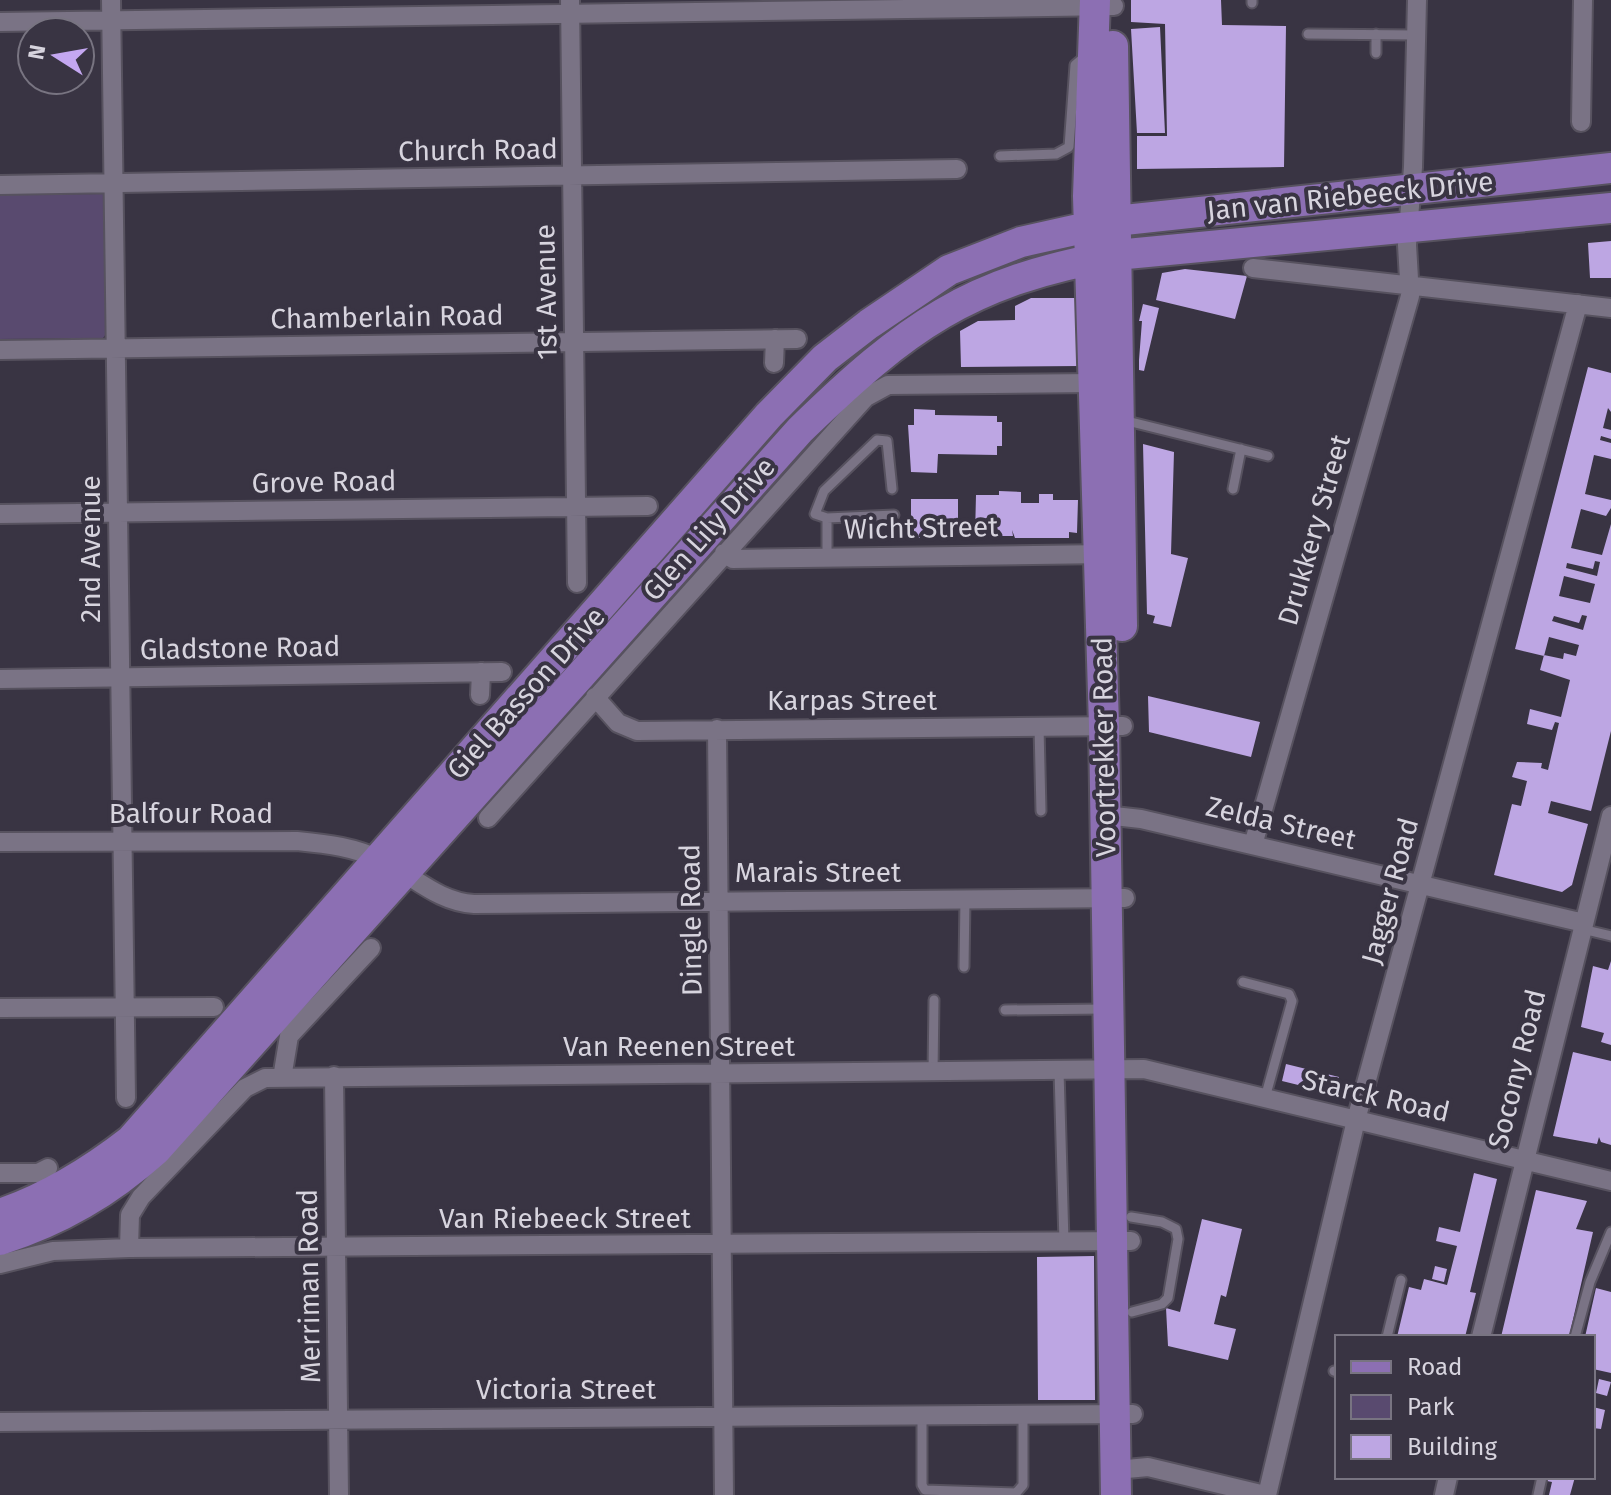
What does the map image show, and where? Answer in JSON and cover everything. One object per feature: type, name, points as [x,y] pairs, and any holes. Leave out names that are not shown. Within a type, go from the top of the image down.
[{"type":"main road","name":"Voortrekker Road","points":[[1104,3],[1095,53],[1088,140],[1102,223],[1119,419],[1110,554]]},
{"type":"main road","name":"Voortrekker Road","points":[[1102,223],[1114,98],[1104,3]]},
{"type":"main road","points":[[1114,98],[1124,132],[1128,191],[1140,203],[1187,214]]},
{"type":"main road","name":"Jan van Riebeeck Drive","points":[[1102,223],[1611,168]]},
{"type":"main road","name":"Jan van Riebeeck Drive","points":[[1104,258],[1611,208]]},
{"type":"main road","name":"Giel Basson Drive","points":[[0,1240],[80,1207],[133,1170],[175,1130],[769,415],[825,358],[949,270],[1021,242],[1102,223]]},
{"type":"main road","name":"Voortrekker Road","points":[[1104,258],[1095,383],[1110,554],[1118,1070],[1124,1233],[1125,1482]]},
{"type":"main road","name":"Giel Basson Drive","points":[[0,1214],[54,1192],[94,1169],[131,1140],[393,866],[800,430],[867,365],[932,317],[969,297],[1003,283],[1104,258]]},
{"type":"main road","name":"Voortrekker Road","points":[[1116,898],[1108,1009],[1118,1070]]},
{"type":"main road","name":"Voortrekker Road","points":[[1124,1233],[1132,1312],[1124,1414]]},
{"type":"street","name":"2nd Avenue","points":[[111,0],[126,1098]]},
{"type":"street","name":"Drukkery Street","points":[[1253,845],[1410,296],[1408,229],[1412,189],[1417,0]]},
{"type":"street","points":[[1581,122],[1583,0]]},
{"type":"street","points":[[0,22],[570,7],[1104,3]]},
{"type":"street","name":"1st Avenue","points":[[570,7],[577,583]]},
{"type":"street","name":"Church Road","points":[[0,185],[957,169]]},
{"type":"street","points":[[1253,268],[1611,308]]},
{"type":"street","name":"Jagger Road","points":[[1266,1495],[1356,1120],[1578,304]]},
{"type":"street","points":[[774,363],[775,339]]},
{"type":"street","name":"Chamberlain Road","points":[[0,350],[797,339]]},
{"type":"street","name":"Glen Lily Drive","points":[[488,818],[724,553],[866,397],[878,388],[1095,383]]},
{"type":"street","name":"Grove Road","points":[[0,514],[648,506]]},
{"type":"street","name":"Wicht Street","points":[[724,553],[733,559],[1110,554]]},
{"type":"street","points":[[480,695],[481,672]]},
{"type":"street","name":"Gladstone Road","points":[[0,679],[502,672]]},
{"type":"street","name":"Karpas Street","points":[[595,697],[625,729],[1114,726]]},
{"type":"street","name":"Dingle Road","points":[[717,729],[724,1495]]},
{"type":"street","name":"Zelda Street","points":[[1115,815],[1253,845],[1583,926]]},
{"type":"street","name":"Socony Road","points":[[1481,1335],[1611,816]]},
{"type":"street","name":"Balfour Road","points":[[0,842],[297,841],[337,844],[393,866]]},
{"type":"street","name":"Marais Street","points":[[393,866],[442,898],[463,903],[1116,898]]},
{"type":"street","points":[[282,1078],[289,1036],[371,948]]},
{"type":"street","points":[[0,1008],[214,1007]]},
{"type":"street","name":"Starck Road","points":[[1118,1070],[1144,1069],[1611,1181]]},
{"type":"street","name":"Van Reenen Street","points":[[129,1248],[133,1207],[251,1083],[265,1078],[1118,1070]]},
{"type":"street","name":"Merriman Road","points":[[334,1076],[339,1495]]},
{"type":"street","points":[[0,1173],[38,1173],[48,1168]]},
{"type":"street","name":"Van Riebeeck Street","points":[[0,1264],[53,1251],[129,1248],[1064,1242],[1124,1233]]},
{"type":"street","name":"Victoria Street","points":[[0,1422],[1124,1414]]},
{"type":"street","points":[[1125,1482],[1148,1467],[1266,1495]]},
{"type":"lane","points":[[1308,34],[1416,35]]},
{"type":"lane","points":[[1376,34],[1376,53]]},
{"type":"lane","points":[[1000,156],[1056,154],[1069,147],[1075,65],[1080,57],[1095,53]]},
{"type":"lane","points":[[1119,419],[1268,456]]},
{"type":"lane","points":[[892,489],[887,441],[877,440],[817,501],[815,514],[827,518],[894,515]]},
{"type":"lane","points":[[1233,489],[1241,449]]},
{"type":"lane","points":[[827,518],[827,557]]},
{"type":"lane","points":[[1039,727],[1041,811]]},
{"type":"lane","points":[[964,967],[965,899]]},
{"type":"lane","points":[[1583,926],[1611,936]]},
{"type":"lane","points":[[1243,982],[1289,994],[1292,1001],[1265,1098]]},
{"type":"lane","points":[[933,1072],[934,1000]]},
{"type":"lane","points":[[1005,1010],[1108,1009]]},
{"type":"lane","points":[[1059,1071],[1064,1242]]},
{"type":"lane","points":[[1124,1233],[1168,1224],[1176,1229],[1178,1239],[1168,1298],[1162,1304],[1132,1312]]},
{"type":"lane","points":[[1576,1335],[1590,1282],[1611,1232]]},
{"type":"lane","points":[[1387,1335],[1401,1280]]},
{"type":"lane","points":[[922,1415],[922,1485],[925,1490],[1016,1493],[1023,1485],[1023,1414]]},
{"type":"green space","points":[[103,194],[106,334],[103,338],[0,339],[0,195]]},
{"type":"building","points":[[1131,0],[1221,0],[1222,25],[1286,26],[1284,167],[1137,169],[1137,136],[1167,136],[1165,24],[1131,22]]},
{"type":"building","points":[[1160,27],[1165,133],[1137,133],[1131,29]]},
{"type":"building","points":[[1611,241],[1611,278],[1590,278],[1588,243]]},
{"type":"building","points":[[1185,269],[1247,276],[1235,319],[1156,300],[1162,273]]},
{"type":"building","points":[[1031,298],[1076,298],[1081,366],[961,367],[960,331],[978,321],[1015,320],[1015,306]]},
{"type":"building","points":[[1143,304],[1159,308],[1144,371],[1139,370],[1142,321],[1139,321]]},
{"type":"building","points":[[1588,367],[1611,373],[1611,412],[1608,408],[1603,428],[1611,430],[1611,439],[1601,436],[1600,440],[1611,443],[1611,459],[1594,455],[1585,494],[1611,500],[1611,508],[1606,516],[1581,509],[1571,548],[1602,555],[1611,524],[1611,731],[1591,811],[1551,801],[1548,813],[1588,824],[1572,885],[1562,892],[1494,875],[1512,804],[1521,806],[1527,781],[1512,777],[1517,762],[1542,763],[1541,768],[1548,770],[1559,723],[1555,722],[1552,730],[1527,724],[1530,709],[1561,717],[1570,680],[1540,670],[1544,656],[1515,649]],"holes":[[[1595,561],[1600,562],[1597,576],[1566,568],[1567,563],[1593,569]],[[1564,576],[1595,584],[1590,603],[1559,596]],[[1582,615],[1587,616],[1583,630],[1552,621],[1554,616],[1579,623]],[[1549,637],[1579,645],[1576,656],[1564,653],[1563,659],[1544,655]]]},
{"type":"building","points":[[914,409],[935,410],[935,415],[997,416],[997,422],[1002,422],[1002,446],[997,446],[997,455],[938,454],[937,473],[911,472],[908,425],[914,425]]},
{"type":"building","points":[[1143,444],[1174,452],[1171,554],[1188,558],[1171,627],[1153,623],[1155,616],[1147,614]]},
{"type":"building","points":[[999,491],[1021,492],[1021,503],[1039,503],[1039,494],[1053,494],[1053,500],[1078,500],[1077,533],[1069,532],[1069,538],[1015,538],[1012,530],[1013,536],[975,536],[976,495],[999,495]]},
{"type":"building","points":[[911,499],[958,499],[958,526],[926,526],[925,538],[911,538]]},
{"type":"building","points":[[1148,696],[1260,722],[1251,757],[1149,732]]},
{"type":"building","points":[[1611,961],[1611,1045],[1601,1042],[1604,1033],[1581,1027],[1593,966],[1608,970]]},
{"type":"building","points":[[1573,1052],[1611,1061],[1611,1145],[1601,1142],[1599,1137],[1597,1144],[1553,1136]]},
{"type":"building","points":[[1286,1064],[1339,1077],[1335,1094],[1282,1081]]},
{"type":"building","points":[[1474,1173],[1497,1179],[1470,1292],[1476,1293],[1466,1335],[1397,1335],[1409,1287],[1421,1290],[1424,1279],[1447,1285],[1457,1246],[1436,1241],[1439,1227],[1460,1232]]},
{"type":"building","points":[[1536,1190],[1587,1201],[1576,1229],[1593,1232],[1569,1335],[1501,1335]]},
{"type":"building","points":[[1202,1219],[1242,1229],[1226,1297],[1221,1295],[1214,1324],[1236,1329],[1228,1360],[1168,1346],[1166,1308],[1180,1312]]},
{"type":"building","points":[[1094,1256],[1095,1400],[1038,1400],[1037,1257]]},
{"type":"building","points":[[1435,1266],[1447,1269],[1444,1282],[1432,1279]]},
{"type":"building","points":[[1596,1288],[1611,1292],[1611,1373],[1595,1369],[1595,1335],[1585,1335]]},
{"type":"building","points":[[1599,1379],[1611,1382],[1607,1396],[1596,1393]]},
{"type":"building","points":[[1595,1408],[1605,1410],[1601,1429],[1595,1428]]},
{"type":"building","points":[[1574,1479],[1570,1495],[1549,1495],[1552,1482],[1547,1481]]}]
